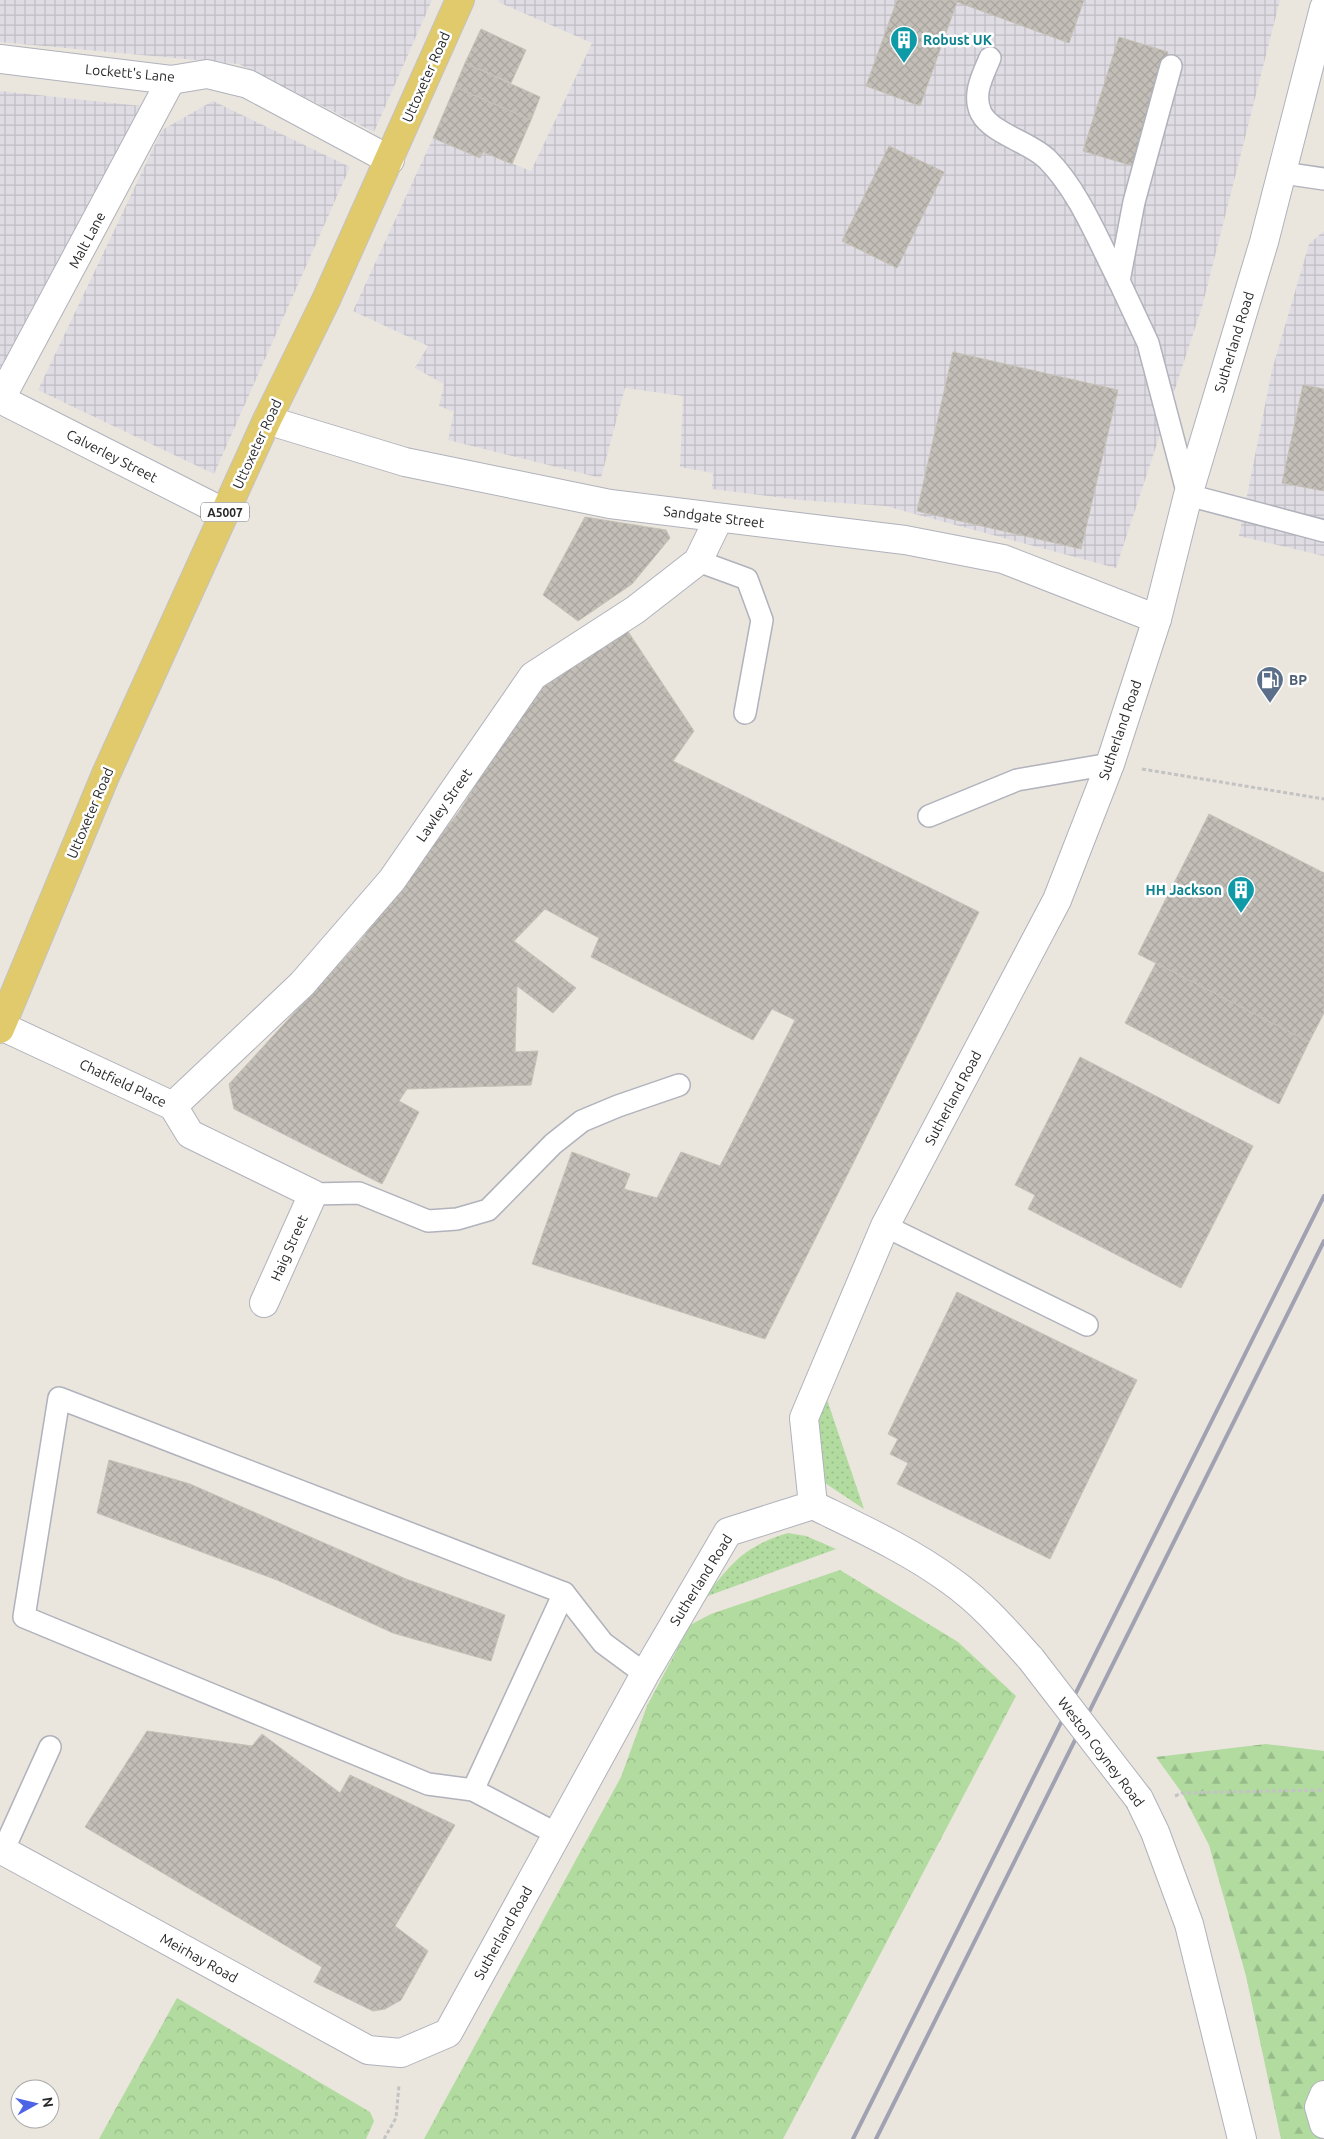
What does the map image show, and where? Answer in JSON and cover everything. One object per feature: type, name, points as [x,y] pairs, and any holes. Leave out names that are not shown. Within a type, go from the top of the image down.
[{"type":"main road","name":"Uttoxeter Road","points":[[0,1028],[106,774],[267,420],[326,300],[460,0]]},
{"type":"street","name":"Sutherland Road","points":[[401,2053],[448,2033],[645,1674],[728,1532],[813,1505],[804,1418],[886,1226],[1057,900],[1110,764],[1157,619],[1188,496],[1264,242],[1324,8]]},
{"type":"street","name":"Lockett's Lane","points":[[0,59],[171,80],[208,74],[248,84],[390,160]]},
{"type":"street","name":"Malt Lane","points":[[0,400],[171,80]]},
{"type":"street","name":"Calverley Street","points":[[0,400],[225,513]]},
{"type":"street","name":"Sandgate Street","points":[[267,420],[405,462],[610,504],[905,540],[1003,559],[1157,619]]},
{"type":"street","name":"Lawley Street","points":[[173,1106],[302,984],[392,880],[533,676],[635,610],[698,561],[719,518]]},
{"type":"street","name":"Chatfield Place","points":[[0,1028],[173,1106],[190,1134],[313,1194]]},
{"type":"street","name":"Haig Street","points":[[264,1303],[313,1194]]},
{"type":"street","name":"Weston Coyney Road","points":[[813,1505],[885,1540],[951,1581],[983,1607],[1031,1658],[1141,1803],[1155,1832],[1188,1924],[1242,2139]]},
{"type":"street","name":"Meirhay Road","points":[[2,1850],[368,2050],[401,2053]]},
{"type":"street","points":[[1324,2094],[1319,2107],[1324,2124]]},
{"type":"lane","points":[[990,58],[977,93],[981,113],[996,127],[1046,158],[1080,204],[1148,343],[1188,496],[1324,531]]},
{"type":"lane","points":[[1119,281],[1134,202],[1171,66]]},
{"type":"lane","points":[[1282,173],[1324,179]]},
{"type":"lane","points":[[698,561],[747,580],[762,620],[745,713]]},
{"type":"lane","points":[[929,816],[1017,780],[1110,764]]},
{"type":"lane","points":[[313,1194],[359,1193],[428,1221],[457,1219],[488,1210],[554,1144],[582,1121],[618,1106],[679,1085]]},
{"type":"lane","points":[[886,1226],[1087,1325]]},
{"type":"lane","points":[[557,1834],[473,1790],[428,1784],[24,1617],[59,1398],[564,1593],[603,1643],[645,1674]]},
{"type":"lane","points":[[473,1790],[564,1593]]},
{"type":"lane","points":[[2,1850],[50,1747]]},
{"type":"path","points":[[1110,764],[1324,799]]},
{"type":"path","points":[[1141,1803],[1182,1793],[1324,1790]]},
{"type":"path","points":[[384,2139],[396,2118],[401,2053]]},
{"type":"shaded area","points":[[0,0],[432,0],[374,132],[239,64],[0,42]]},
{"type":"shaded area","points":[[499,0],[1280,0],[1202,307],[1116,568],[885,506],[799,500],[712,489],[713,473],[680,467],[683,396],[625,388],[601,478],[448,440],[454,412],[439,406],[444,384],[415,368],[428,346],[353,311],[433,138],[480,158],[483,152],[531,171],[592,43],[498,2]]},
{"type":"shaded area","points":[[0,91],[141,106],[0,375]]},
{"type":"shaded area","points":[[213,101],[350,167],[214,474],[38,390],[162,130]]},
{"type":"shaded area","points":[[1324,231],[1324,556],[1239,536],[1272,370],[1309,244]]},
{"type":"green space","points":[[821,1382],[864,1509],[816,1477],[806,1464]]},
{"type":"green space","points":[[788,1533],[806,1536],[836,1549],[705,1597],[723,1574],[740,1557],[773,1538]]},
{"type":"green space","points":[[840,1570],[958,1642],[1016,1696],[783,2139],[424,2139],[621,1777],[647,1706],[690,1625],[711,1614]]},
{"type":"green space","points":[[1266,1744],[1324,1751],[1324,2139],[1281,2139],[1246,1976],[1209,1845],[1182,1793],[1156,1757]]},
{"type":"green space","points":[[177,1998],[370,2112],[374,2121],[366,2139],[99,2139]]},
{"type":"building","name":"Robust UK","points":[[897,0],[1084,0],[1069,43],[957,2],[920,106],[866,86]]},
{"type":"building","points":[[481,29],[526,50],[511,83],[465,63]]},
{"type":"building","points":[[1119,37],[1168,52],[1133,166],[1083,151]]},
{"type":"building","points":[[465,63],[540,97],[531,120],[455,87]]},
{"type":"building","points":[[455,87],[531,120],[512,164],[483,152],[480,158],[433,138]]},
{"type":"building","points":[[889,146],[944,172],[897,268],[842,241]]},
{"type":"building","points":[[953,352],[1118,390],[1081,549],[917,511]]},
{"type":"building","points":[[1303,385],[1324,389],[1324,491],[1282,483]]},
{"type":"building","points":[[585,517],[666,530],[670,538],[632,584],[578,621],[543,595]]},
{"type":"building","points":[[625,627],[694,731],[673,761],[979,912],[765,1339],[532,1264],[572,1152],[630,1174],[624,1189],[657,1198],[681,1152],[720,1166],[795,1020],[772,1009],[753,1040],[591,957],[599,938],[545,909],[514,941],[576,988],[553,1013],[517,986],[515,1052],[538,1051],[531,1085],[407,1089],[399,1101],[419,1112],[382,1184],[234,1109],[229,1084],[361,940],[461,809],[516,717],[537,691]]},
{"type":"building","name":"HH Jackson","points":[[1209,814],[1324,873],[1324,1013],[1309,1042],[1138,954]]},
{"type":"building","points":[[1156,963],[1309,1042],[1279,1104],[1125,1023]]},
{"type":"building","points":[[1080,1057],[1253,1146],[1181,1288],[1028,1209],[1035,1195],[1015,1185]]},
{"type":"building","points":[[957,1292],[1137,1380],[1050,1559],[897,1484],[908,1463],[890,1454],[898,1439],[888,1434]]},
{"type":"building","points":[[109,1460],[190,1484],[406,1579],[505,1615],[491,1661],[393,1633],[277,1580],[97,1513]]},
{"type":"building","points":[[147,1731],[252,1746],[262,1734],[340,1793],[350,1775],[455,1825],[395,1926],[428,1951],[401,2000],[385,2009],[373,2011],[314,1982],[322,1967],[85,1827]]},
{"type":"railway","points":[[853,2139],[1324,1196]]},
{"type":"railway","points":[[876,2139],[1324,1241]]},
{"type":"place","name":"Robust UK","points":[[904,64]]},
{"type":"place","name":"BP","points":[[1270,704]]},
{"type":"place","name":"HH Jackson","points":[[1241,914]]}]
